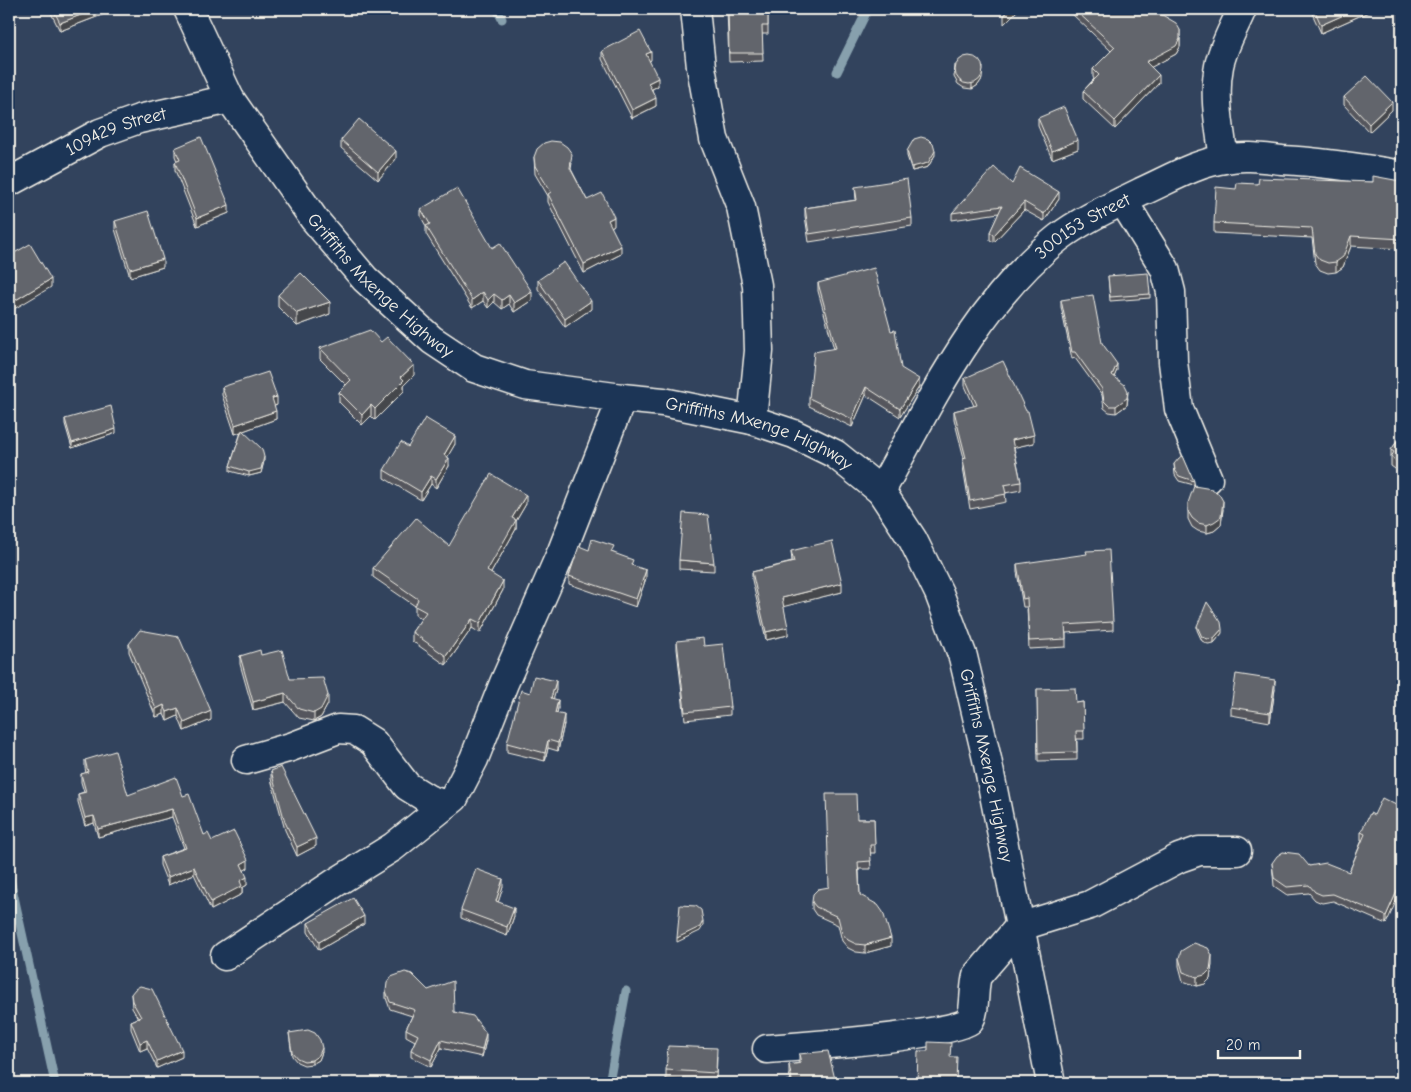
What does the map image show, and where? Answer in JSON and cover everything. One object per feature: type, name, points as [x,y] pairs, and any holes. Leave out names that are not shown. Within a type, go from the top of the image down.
[{"type":"street","name":"Griffiths Mxenge Highway","points":[[188,9],[230,99],[314,219],[365,279],[432,340],[474,368],[525,385],[662,402],[752,420],[794,434],[835,454],[881,491],[913,540],[939,593],[963,657],[987,758],[1051,1083]]},
{"type":"street","points":[[695,9],[701,67],[714,139],[741,207],[757,284],[759,351],[752,420]]},
{"type":"street","points":[[1224,159],[1219,120],[1219,66],[1227,39],[1242,9]]},
{"type":"street","name":"109429 Street","points":[[9,182],[100,133],[139,119],[230,99]]},
{"type":"street","name":"300153 Street","points":[[881,491],[950,368],[988,309],[1024,268],[1060,237],[1098,213],[1190,169],[1224,159],[1242,157],[1332,163],[1402,175]]},
{"type":"street","points":[[1123,201],[1165,269],[1171,292],[1173,362],[1179,409],[1208,479]]},
{"type":"street","points":[[225,956],[335,882],[394,847],[443,804],[454,798],[474,760],[504,683],[562,551],[622,398]]},
{"type":"street","points":[[246,760],[291,748],[338,729],[354,730],[373,742],[407,786],[428,799],[443,804]]},
{"type":"street","points":[[767,1050],[953,1029],[966,1025],[971,1019],[974,986],[977,976],[1020,927],[1090,906],[1180,858],[1199,852],[1237,851]]},
{"type":"building","points":[[53,9],[96,9],[60,23]]},
{"type":"building","points":[[728,9],[768,9],[768,26],[762,26],[763,53],[729,53]]},
{"type":"building","points":[[1074,9],[1152,9],[1176,23],[1180,30],[1180,39],[1176,46],[1146,62],[1159,75],[1115,121],[1083,91],[1099,75],[1093,69],[1115,47]]},
{"type":"building","points":[[1314,9],[1357,9],[1321,25]]},
{"type":"building","points":[[640,31],[651,52],[646,54],[658,78],[648,83],[656,98],[632,110],[602,51]]},
{"type":"building","points":[[969,56],[979,60],[983,70],[979,80],[969,84],[959,80],[955,70],[959,60]]},
{"type":"building","points":[[1367,76],[1392,102],[1369,124],[1344,97]]},
{"type":"building","points":[[1064,107],[1078,140],[1052,151],[1038,118]]},
{"type":"building","points":[[359,119],[396,151],[378,172],[341,140]]},
{"type":"building","points":[[201,137],[229,205],[197,218],[175,162],[180,160],[175,148]]},
{"type":"building","points":[[921,137],[928,139],[933,144],[935,151],[928,163],[912,167],[907,151],[914,139]]},
{"type":"building","points":[[551,141],[560,142],[572,154],[570,168],[587,200],[602,193],[614,217],[608,220],[621,246],[584,264],[548,194],[551,192],[535,166],[534,157],[537,149],[544,143]]},
{"type":"building","points":[[994,167],[1012,184],[1020,168],[1059,192],[1044,214],[1024,202],[994,235],[990,232],[1002,206],[952,213]]},
{"type":"building","points":[[1373,176],[1402,180],[1402,239],[1351,236],[1343,257],[1336,262],[1328,263],[1320,260],[1315,254],[1312,228],[1214,223],[1216,187],[1236,189],[1237,183],[1258,184],[1259,178],[1373,182]]},
{"type":"building","points":[[907,179],[912,218],[809,234],[805,208],[857,200],[855,187]]},
{"type":"building","points":[[457,188],[492,248],[500,243],[532,292],[514,303],[509,295],[502,300],[494,294],[488,300],[483,292],[472,300],[426,226],[430,224],[421,209]]},
{"type":"building","points":[[148,211],[163,259],[130,269],[115,221]]},
{"type":"building","points":[[30,244],[51,279],[9,304],[9,256]]},
{"type":"building","points":[[564,262],[591,301],[565,319],[538,280]]},
{"type":"building","points":[[874,268],[891,331],[895,330],[901,368],[919,379],[900,409],[866,387],[852,419],[809,398],[814,352],[836,348],[818,283]]},
{"type":"building","points":[[301,273],[330,302],[297,313],[278,295]]},
{"type":"building","points":[[1148,273],[1150,294],[1110,297],[1108,276]]},
{"type":"building","points":[[1093,295],[1102,343],[1117,364],[1112,375],[1125,385],[1128,391],[1127,398],[1116,406],[1109,406],[1104,401],[1102,389],[1075,352],[1072,352],[1061,300]]},
{"type":"building","points":[[370,330],[381,342],[387,337],[414,365],[401,377],[404,380],[375,409],[371,405],[362,415],[339,392],[351,380],[320,348]]},
{"type":"building","points":[[1003,361],[1026,411],[1028,411],[1034,435],[1012,440],[1021,482],[1004,485],[1006,494],[970,501],[963,459],[966,458],[954,411],[977,405],[965,378]]},
{"type":"building","points":[[268,372],[277,397],[272,398],[276,411],[235,425],[222,387]]},
{"type":"building","points":[[111,406],[116,429],[72,443],[65,419]]},
{"type":"building","points":[[425,418],[455,436],[444,455],[449,458],[436,479],[431,476],[421,492],[384,470],[401,442],[408,447]]},
{"type":"building","points":[[242,430],[262,449],[264,457],[261,469],[249,472],[230,466]]},
{"type":"building","points":[[1402,434],[1402,465],[1391,457],[1394,452],[1391,450]]},
{"type":"building","points":[[1183,456],[1194,481],[1179,476],[1175,470],[1174,464]]},
{"type":"building","points":[[491,474],[526,495],[512,518],[516,520],[487,571],[503,581],[480,623],[472,619],[446,656],[412,632],[426,612],[415,606],[418,599],[373,568],[416,518],[449,546]]},
{"type":"building","points":[[1194,486],[1212,489],[1219,494],[1223,501],[1221,517],[1214,522],[1207,525],[1198,523],[1188,511],[1188,503]]},
{"type":"building","points":[[683,513],[708,515],[714,563],[679,560]]},
{"type":"building","points":[[592,539],[614,546],[611,552],[633,560],[631,565],[646,570],[636,599],[569,576],[579,546],[589,550]]},
{"type":"building","points":[[832,541],[842,583],[782,598],[788,627],[766,632],[752,572],[794,562],[791,551]]},
{"type":"building","points":[[1109,550],[1113,622],[1065,625],[1066,639],[1029,641],[1027,598],[1023,599],[1017,564],[1087,554],[1086,551]]},
{"type":"building","points":[[1207,602],[1221,622],[1222,629],[1214,638],[1208,639],[1202,637],[1197,626]]},
{"type":"building","points":[[140,630],[179,637],[211,711],[184,723],[178,708],[167,712],[164,705],[156,709],[129,644]]},
{"type":"building","points":[[703,638],[704,646],[723,644],[730,707],[685,712],[677,641]]},
{"type":"building","points":[[260,650],[261,655],[282,650],[290,679],[323,678],[328,695],[321,709],[314,713],[299,709],[285,693],[253,702],[240,656]]},
{"type":"building","points":[[1236,674],[1275,680],[1270,713],[1231,707]]},
{"type":"building","points":[[534,676],[556,681],[551,698],[558,700],[555,713],[564,715],[558,743],[548,740],[545,753],[507,743],[521,690],[530,693]]},
{"type":"building","points":[[1075,688],[1076,703],[1083,702],[1084,731],[1076,731],[1077,752],[1038,753],[1037,689]]},
{"type":"building","points":[[115,751],[128,795],[176,777],[183,796],[189,794],[204,835],[208,833],[212,841],[234,831],[248,860],[241,864],[247,877],[240,881],[242,886],[211,902],[194,867],[168,877],[160,857],[186,848],[172,809],[98,829],[94,816],[85,818],[78,794],[86,792],[81,774],[88,772],[85,760]]},
{"type":"building","points":[[281,767],[316,838],[297,847],[285,822],[271,771]]},
{"type":"building","points":[[826,794],[856,794],[857,819],[874,819],[875,845],[870,845],[871,861],[858,862],[860,895],[878,905],[883,912],[891,938],[865,945],[856,944],[848,940],[842,933],[838,917],[816,907],[812,902],[813,894],[818,889],[829,887]]},
{"type":"building","points":[[1382,798],[1402,808],[1402,880],[1386,916],[1333,894],[1322,895],[1315,892],[1309,885],[1287,887],[1274,878],[1272,863],[1283,852],[1299,854],[1309,866],[1326,863],[1349,872],[1365,834],[1361,832],[1370,813],[1374,815]]},
{"type":"building","points":[[476,869],[503,879],[496,901],[514,908],[507,927],[461,910]]},
{"type":"building","points":[[353,898],[364,916],[319,942],[308,923]]},
{"type":"building","points":[[680,905],[696,906],[701,910],[703,921],[700,927],[677,938]]},
{"type":"building","points":[[1194,943],[1208,948],[1212,955],[1210,970],[1205,975],[1197,977],[1183,972],[1179,958],[1181,951]]},
{"type":"building","points":[[405,972],[412,974],[428,990],[453,981],[454,1012],[473,1016],[486,1033],[482,1050],[441,1040],[431,1060],[411,1050],[418,1035],[406,1029],[415,1010],[390,1002],[386,991],[387,983],[391,977]]},
{"type":"building","points":[[140,986],[152,989],[182,1050],[157,1061],[147,1040],[140,1043],[131,1021],[141,1017],[132,1001],[131,994]]},
{"type":"building","points":[[308,1030],[315,1033],[320,1040],[322,1048],[319,1055],[312,1060],[304,1061],[297,1058],[292,1052],[289,1033]]},
{"type":"building","points":[[928,1042],[951,1043],[950,1057],[957,1057],[956,1083],[917,1083],[918,1051],[928,1051]]},
{"type":"building","points":[[668,1046],[717,1048],[716,1073],[666,1070]]},
{"type":"building","points":[[828,1051],[836,1083],[787,1083],[786,1081],[792,1080],[789,1065],[801,1063],[799,1054]]},
{"type":"waterway","points":[[497,9],[502,19]]},
{"type":"waterway","points":[[837,72],[868,9]]},
{"type":"waterway","points":[[9,874],[55,1083]]},
{"type":"waterway","points":[[609,1083],[626,991]]}]
